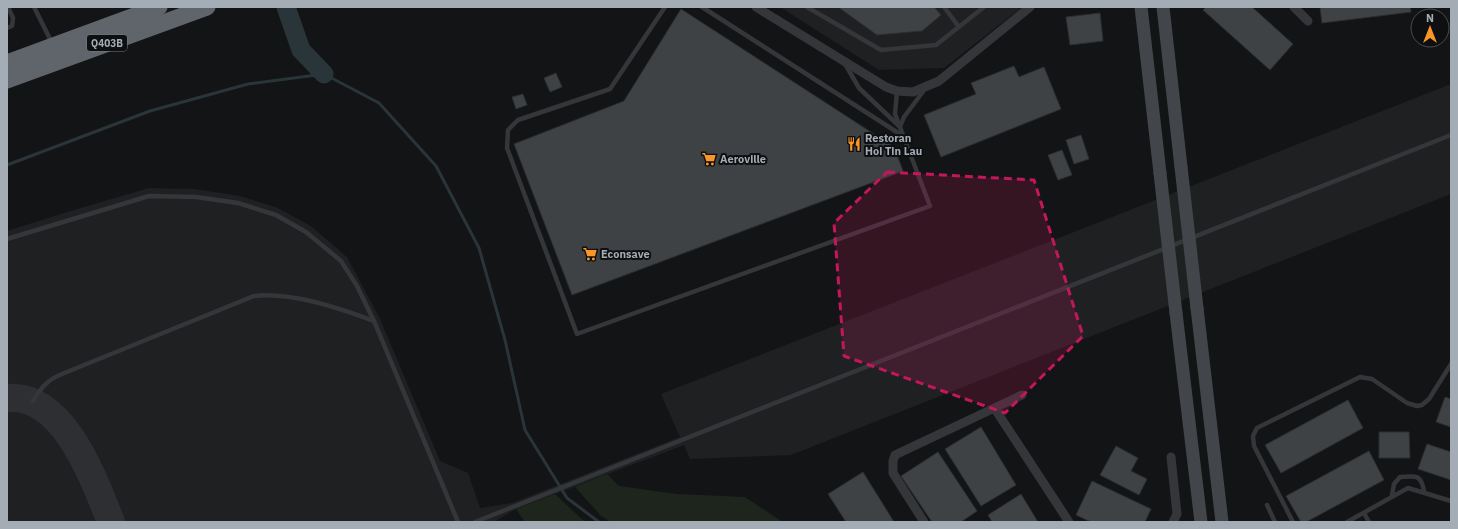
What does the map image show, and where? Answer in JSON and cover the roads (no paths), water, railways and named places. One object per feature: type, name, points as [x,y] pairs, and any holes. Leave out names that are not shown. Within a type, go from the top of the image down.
[{"type":"highway","points":[[7,63],[158,7]]},
{"type":"highway","name":"Q403B","points":[[7,80],[207,7]]},
{"type":"main road","points":[[1141,7],[1201,522]]},
{"type":"main road","points":[[1163,7],[1222,522]]},
{"type":"street","points":[[756,7],[886,87],[897,91],[913,92],[939,81],[1030,7]]},
{"type":"street","points":[[1294,7],[1308,21]]},
{"type":"street","points":[[924,522],[893,473],[893,460],[895,455],[1022,395]]},
{"type":"street","points":[[995,409],[1069,522]]},
{"type":"street","points":[[1171,457],[1177,514],[1173,522]]},
{"type":"lane","points":[[7,28],[12,26],[13,18],[8,7]]},
{"type":"lane","points":[[34,7],[54,46]]},
{"type":"lane","points":[[665,7],[610,89],[518,120],[508,130],[507,148],[577,334],[930,206],[896,114],[897,91]]},
{"type":"lane","points":[[702,7],[903,136]]},
{"type":"lane","points":[[807,7],[881,50],[936,44],[984,7]]},
{"type":"lane","points":[[944,7],[958,27]]},
{"type":"lane","points":[[842,60],[859,88],[900,127]]},
{"type":"lane","points":[[900,127],[904,117],[927,87]]},
{"type":"lane","points":[[475,522],[1451,135]]},
{"type":"lane","points":[[7,239],[149,196],[196,197],[238,203],[276,215],[306,232],[341,261],[357,286],[374,321],[458,522]]},
{"type":"lane","points":[[33,401],[43,386],[50,379],[254,296],[276,294],[346,310],[374,321]]},
{"type":"lane","points":[[1292,522],[1254,446],[1253,436],[1257,428],[1360,376],[1372,379],[1412,406],[1422,405],[1430,399],[1450,366]]},
{"type":"lane","points":[[1392,495],[1394,484],[1400,477],[1412,476],[1419,478],[1421,480],[1424,492]]},
{"type":"lane","points":[[1348,522],[1392,495],[1408,488],[1451,501]]},
{"type":"lane","points":[[1267,505],[1275,522]]},
{"type":"lane","points":[[1364,513],[1368,522]]},
{"type":"waterway","points":[[286,7],[301,50],[324,74]]},
{"type":"waterway","points":[[7,165],[150,111],[248,84],[324,74],[379,103],[436,166],[479,248],[505,340],[525,430],[567,498],[599,522]]},
{"type":"place","name":"Restoran Hoi Tin Lau","points":[[854,144]]},
{"type":"place","name":"Aeroville","points":[[709,159]]},
{"type":"place","name":"Econsave","points":[[590,254]]}]
